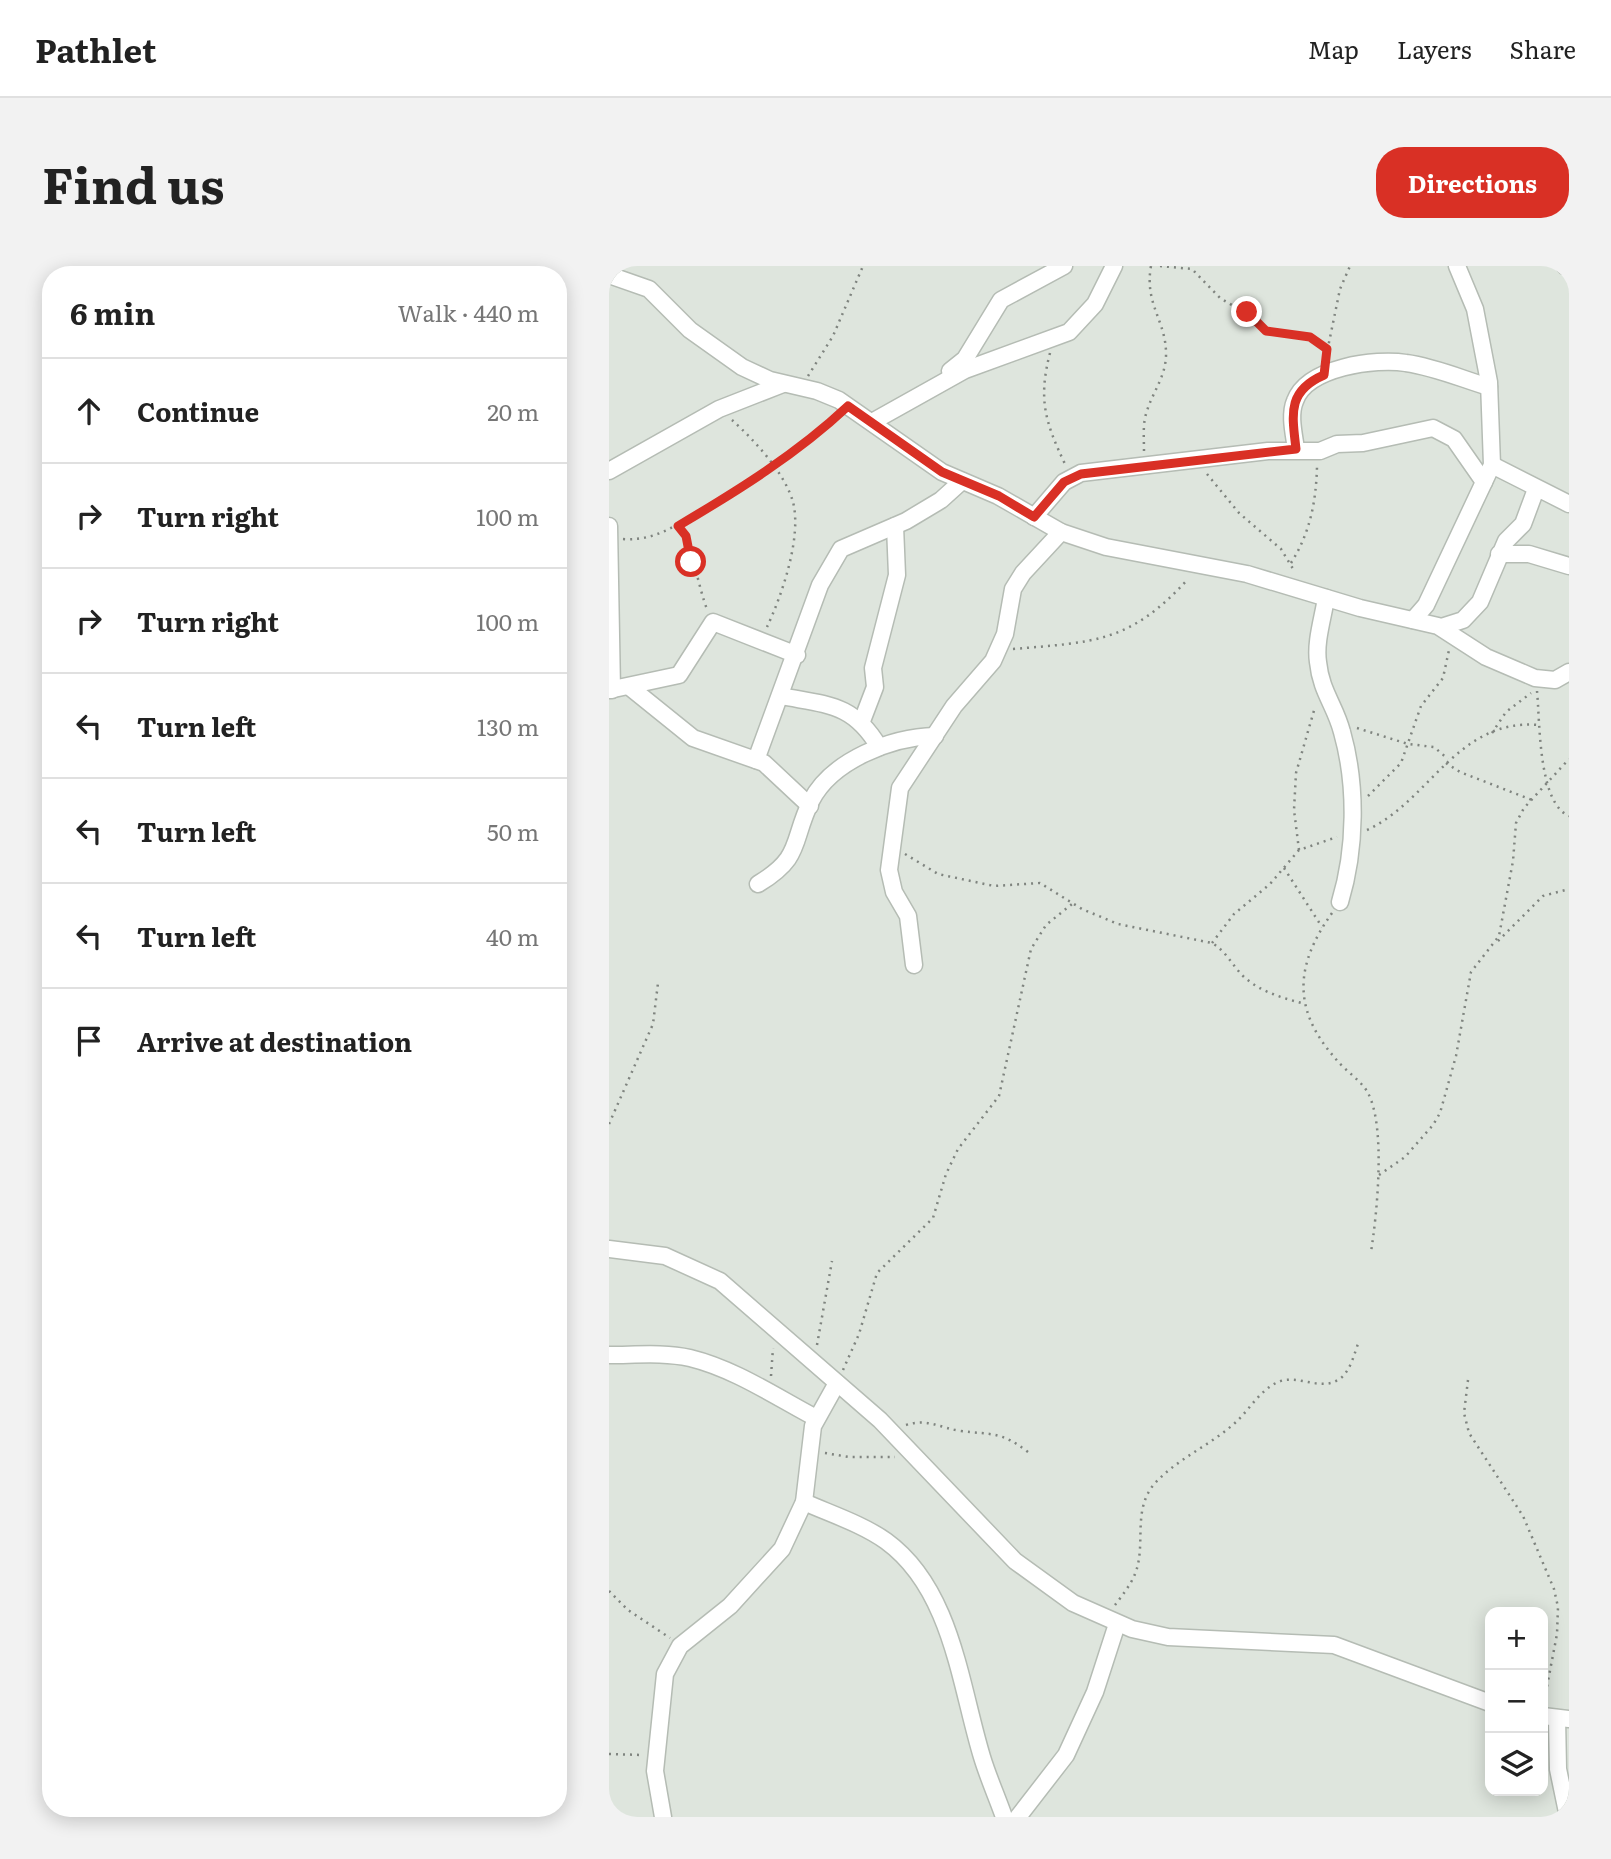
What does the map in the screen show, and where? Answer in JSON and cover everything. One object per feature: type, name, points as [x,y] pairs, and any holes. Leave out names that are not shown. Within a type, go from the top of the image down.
[{"type":"street","points":[[926,391],[965,359],[1001,300],[1064,266]]},
{"type":"street","points":[[872,422],[926,391],[1000,355],[1069,332],[1095,304],[1114,266]]},
{"type":"street","points":[[1413,620],[1426,605],[1492,465],[1489,387],[1475,309],[1457,266]]},
{"type":"street","points":[[609,275],[649,289],[707,344],[742,367],[783,384],[829,396],[872,422],[923,459],[962,481],[999,496],[1061,533],[1106,547],[1247,574],[1413,620],[1447,630],[1497,663],[1535,678],[1564,678]]},
{"type":"street","points":[[1296,449],[1295,400],[1309,381],[1346,366],[1403,362],[1489,387]]},
{"type":"street","points":[[609,471],[719,409],[783,384]]},
{"type":"street","points":[[1034,517],[1070,477],[1296,449],[1317,452],[1337,444],[1363,443],[1433,428],[1454,439],[1484,482]]},
{"type":"street","points":[[1492,465],[1569,504]]},
{"type":"street","points":[[756,760],[797,655],[820,585],[841,549],[895,526],[941,500],[962,481]]},
{"type":"street","points":[[1447,630],[1471,613],[1480,602],[1499,554],[1510,536],[1523,524],[1536,489]]},
{"type":"street","points":[[862,721],[874,688],[873,668],[897,575],[895,526]]},
{"type":"street","points":[[609,527],[610,690],[631,688],[679,675],[713,622],[797,655]]},
{"type":"street","points":[[914,965],[908,916],[890,879],[890,845],[900,788],[999,651],[1017,581],[1037,556],[1061,533]]},
{"type":"street","points":[[1499,554],[1529,554],[1569,566]]},
{"type":"street","points":[[1326,598],[1317,660],[1323,692],[1340,724],[1349,764],[1351,836],[1340,902]]},
{"type":"street","points":[[631,688],[693,738],[756,760],[780,775],[810,806]]},
{"type":"street","points":[[781,696],[841,709],[862,721],[879,747]]},
{"type":"street","points":[[758,884],[782,868],[794,852],[810,806],[821,788],[844,767],[899,739],[935,736]]},
{"type":"street","points":[[609,1249],[665,1256],[697,1268],[720,1281],[890,1431],[1015,1561],[1046,1587],[1110,1621],[1168,1637],[1334,1645],[1485,1701]]},
{"type":"street","points":[[609,1355],[651,1354],[689,1358],[744,1379],[816,1418]]},
{"type":"street","points":[[663,1817],[655,1785],[665,1674],[680,1646],[755,1581],[782,1549],[804,1502],[816,1418],[837,1383]]},
{"type":"street","points":[[804,1502],[885,1541],[906,1559],[933,1600],[949,1636],[982,1757],[1004,1817]]},
{"type":"street","points":[[1018,1817],[1066,1755],[1095,1692],[1110,1621]]},
{"type":"street","points":[[1556,1718],[1560,1781],[1569,1817]]},
{"type":"path","points":[[801,387],[833,336],[863,266]]},
{"type":"path","points":[[1144,468],[1145,418],[1164,374],[1166,353],[1162,328],[1149,292],[1151,266]]},
{"type":"path","points":[[1160,266],[1192,269],[1220,298],[1252,317],[1262,329],[1277,334],[1310,337],[1327,349]]},
{"type":"path","points":[[1324,375],[1340,289],[1350,266]]},
{"type":"path","points":[[1054,337],[1042,386],[1042,401],[1070,477]]},
{"type":"path","points":[[609,538],[639,541],[678,526],[721,502],[772,467],[828,425],[848,406]]},
{"type":"path","points":[[719,409],[739,426],[772,467],[787,488],[795,512],[784,582],[761,639]]},
{"type":"path","points":[[1291,563],[1306,538],[1311,520],[1317,486],[1317,452]]},
{"type":"path","points":[[1200,460],[1211,480],[1239,513],[1267,536],[1291,563],[1300,589]]},
{"type":"path","points":[[678,526],[686,536],[696,582],[713,622]]},
{"type":"path","points":[[999,651],[1057,643],[1087,643],[1110,638],[1158,608],[1200,566]]},
{"type":"path","points":[[1351,814],[1401,763],[1421,705],[1446,671],[1447,630]]},
{"type":"path","points":[[1491,734],[1506,712],[1536,689],[1548,784],[1556,806],[1569,816]]},
{"type":"path","points":[[1299,850],[1294,810],[1296,773],[1323,692]]},
{"type":"path","points":[[1340,724],[1408,744],[1434,747],[1460,772],[1532,800]]},
{"type":"path","points":[[1212,943],[1234,914],[1299,850],[1324,839],[1351,836],[1382,823],[1447,761],[1491,734],[1513,725],[1539,725]]},
{"type":"path","points":[[1496,942],[1513,861],[1516,823],[1532,800],[1569,759]]},
{"type":"path","points":[[890,845],[938,874],[994,886],[1040,883],[1072,904],[1118,924],[1212,943],[1223,950],[1233,965],[1255,985],[1274,995],[1305,1004]]},
{"type":"path","points":[[1283,868],[1322,927]]},
{"type":"path","points":[[1379,1175],[1405,1157],[1440,1113],[1456,1056],[1471,972],[1496,942],[1543,895],[1569,889]]},
{"type":"path","points":[[1340,902],[1322,927],[1304,970],[1301,989],[1324,1045],[1367,1091],[1372,1105],[1379,1175],[1371,1252]]},
{"type":"path","points":[[837,1383],[859,1334],[877,1273],[933,1218],[946,1174],[958,1149],[999,1096],[1031,949],[1046,925],[1072,904]]},
{"type":"path","points":[[609,1124],[653,1024],[657,983]]},
{"type":"path","points":[[814,1362],[832,1262]]},
{"type":"path","points":[[768,1393],[773,1342],[769,1324]]},
{"type":"path","points":[[1110,1621],[1135,1574],[1140,1517],[1145,1497],[1153,1486],[1189,1453],[1215,1439],[1237,1422],[1265,1390],[1280,1381],[1338,1381],[1351,1366],[1359,1341]]},
{"type":"path","points":[[1468,1380],[1464,1413],[1469,1433],[1523,1516],[1547,1568],[1556,1598],[1556,1634],[1548,1680]]},
{"type":"path","points":[[890,1431],[910,1423],[935,1422],[958,1431],[992,1432],[1009,1438],[1028,1452]]},
{"type":"path","points":[[813,1451],[849,1457],[916,1457]]},
{"type":"path","points":[[609,1591],[628,1610],[680,1646]]},
{"type":"path","points":[[609,1754],[657,1755]]},
{"type":"route","points":[[691,562],[685,533],[678,526],[721,502],[779,462],[828,425],[848,406],[942,472],[999,496],[1034,517],[1064,482],[1081,474],[1296,449],[1293,422],[1295,400],[1309,381],[1324,375],[1327,349],[1310,337],[1266,331],[1247,312]]}]
